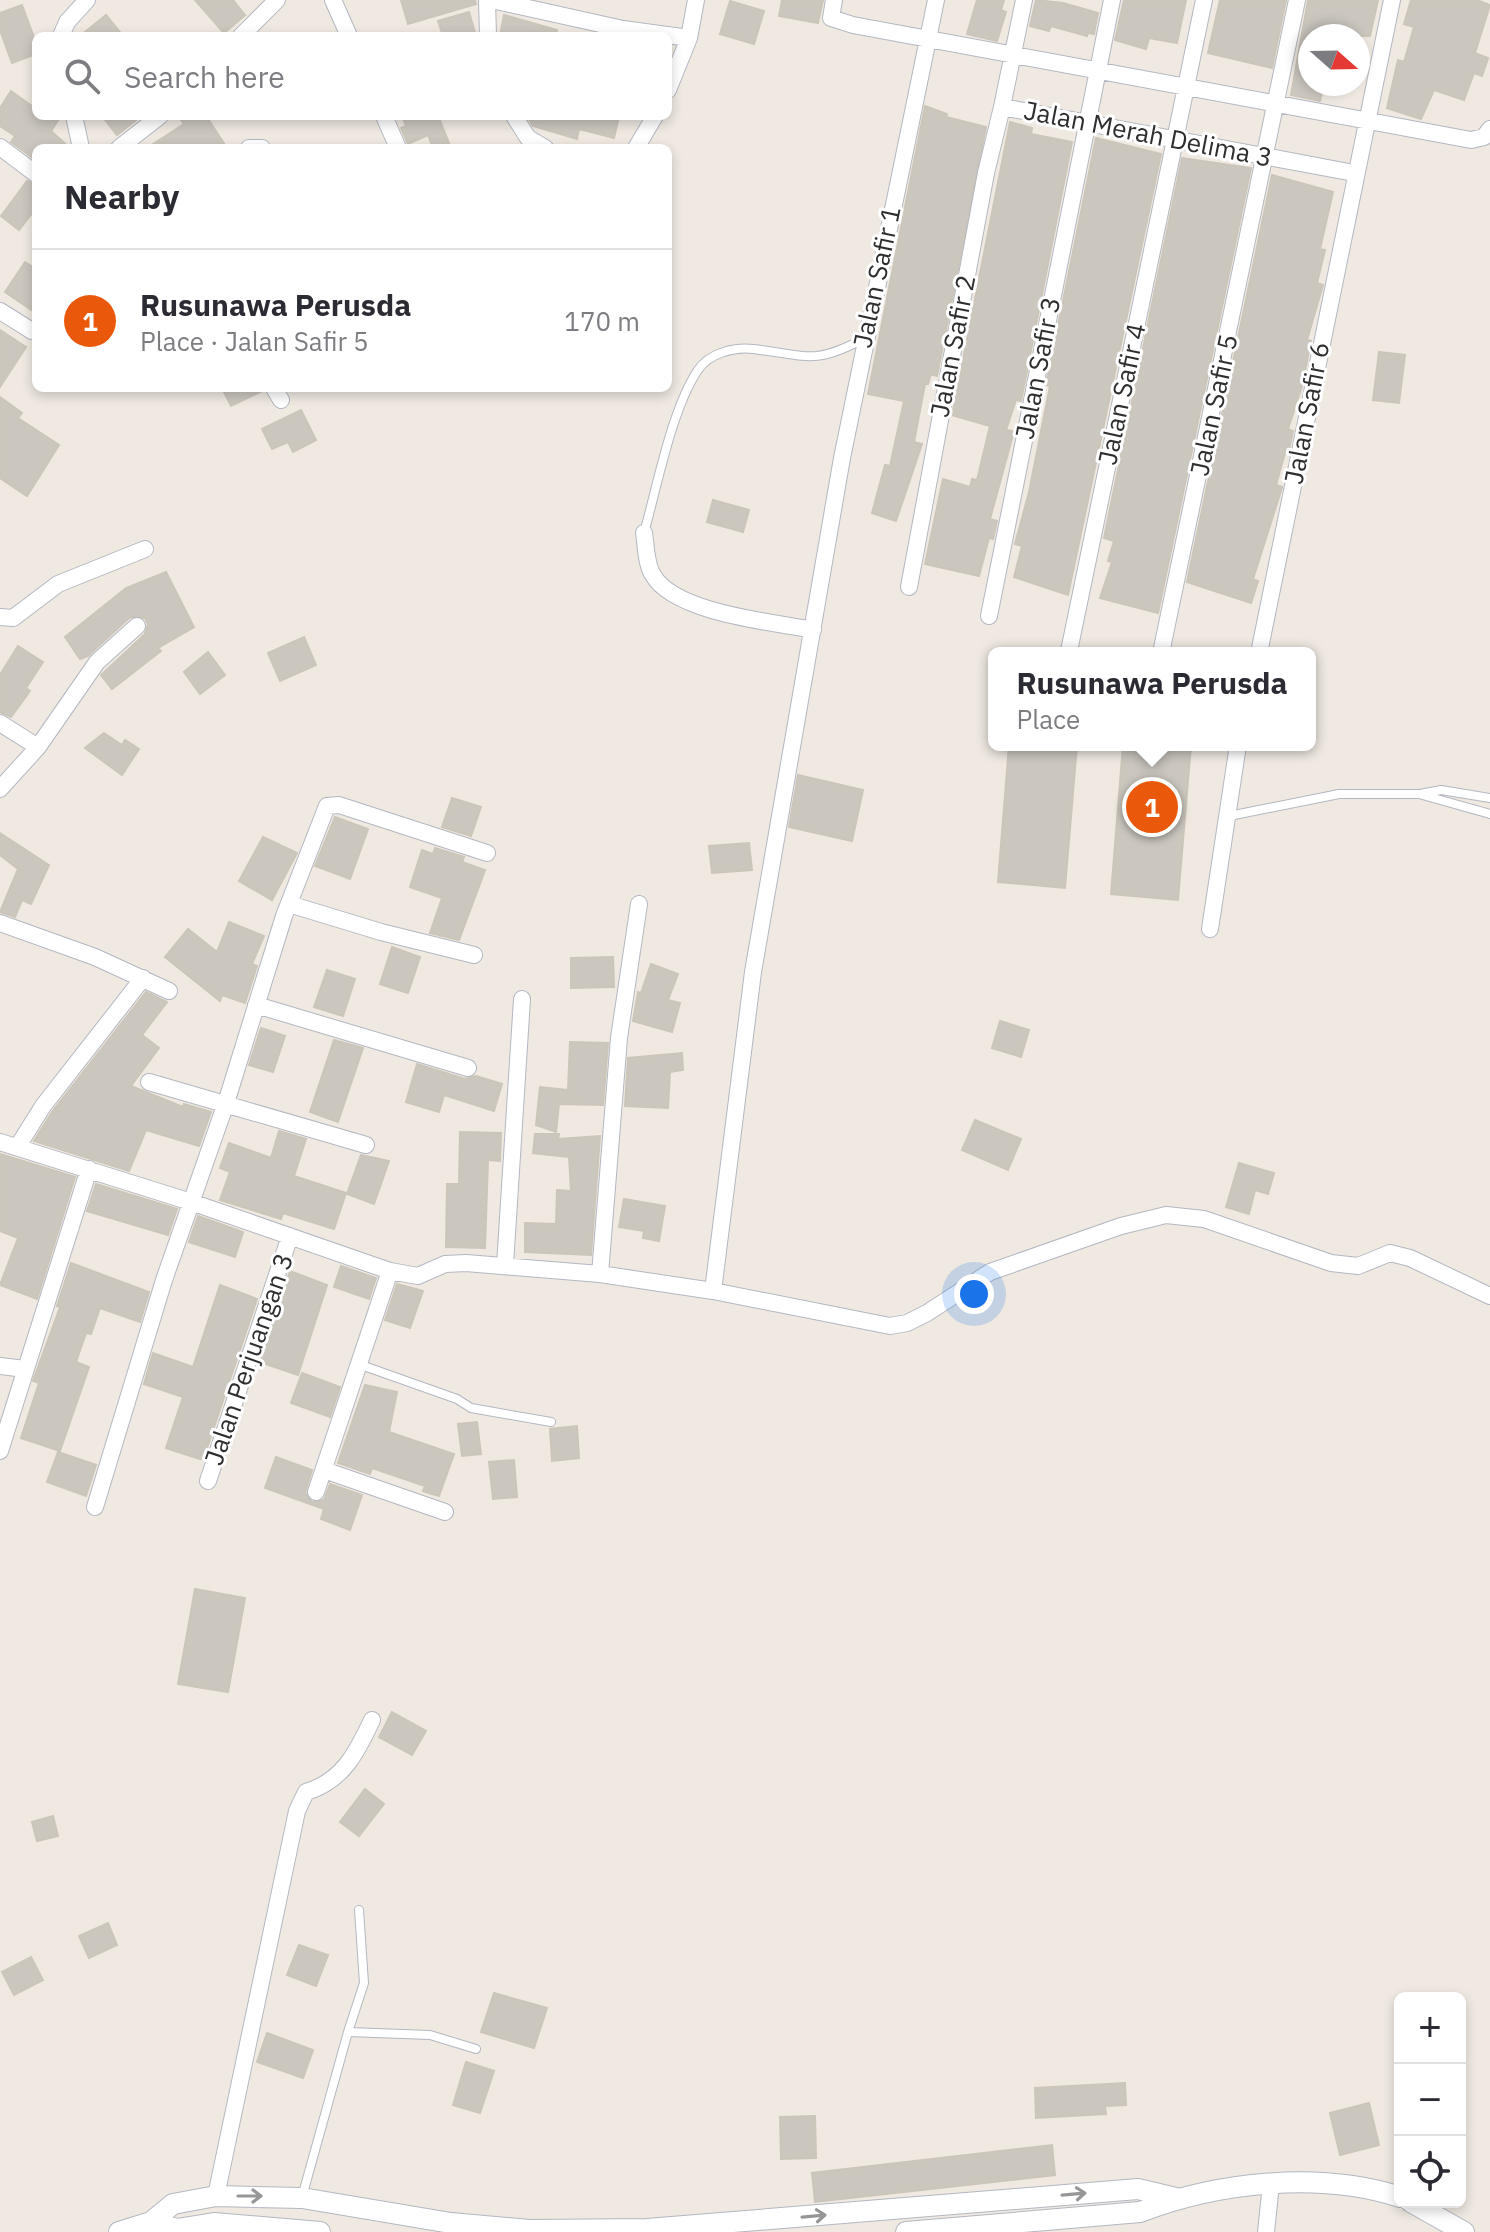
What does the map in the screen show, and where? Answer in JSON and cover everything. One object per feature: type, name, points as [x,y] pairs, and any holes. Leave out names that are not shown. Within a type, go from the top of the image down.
[{"type":"street","points":[[63,32],[67,22],[87,0]]},
{"type":"street","points":[[333,0],[347,32]]},
{"type":"street","points":[[488,32],[490,0],[645,32]]},
{"type":"street","points":[[672,80],[689,38],[696,0]]},
{"type":"street","points":[[834,0],[831,18],[928,39],[1471,140],[1484,137],[1490,129]]},
{"type":"street","name":"Jalan Safir 1","points":[[713,1291],[753,972],[842,458],[913,97],[936,0]]},
{"type":"street","name":"Jalan Merah Delima 3","points":[[1024,0],[1002,107],[1354,173]]},
{"type":"street","name":"Jalan Safir 3","points":[[989,616],[1112,0]]},
{"type":"street","name":"Jalan Safir 4","points":[[1070,647],[1204,0]]},
{"type":"street","name":"Jalan Safir 5","points":[[1162,647],[1267,157],[1297,0]]},
{"type":"street","name":"Jalan Safir 6","points":[[1260,647],[1354,173],[1392,0]]},
{"type":"street","points":[[245,32],[272,2]]},
{"type":"street","points":[[672,36],[689,38]]},
{"type":"street","name":"Jalan Safir 2","points":[[909,587],[986,173],[1002,107]]},
{"type":"street","points":[[75,120],[80,144]]},
{"type":"street","points":[[124,144],[155,120]]},
{"type":"street","points":[[386,120],[396,144]]},
{"type":"street","points":[[517,120],[528,138],[538,144]]},
{"type":"street","points":[[638,144],[653,120]]},
{"type":"street","points":[[0,147],[32,171]]},
{"type":"street","points":[[0,311],[32,331]]},
{"type":"street","points":[[644,533],[652,575],[671,595],[706,608],[813,630]]},
{"type":"street","points":[[0,617],[13,618],[58,584],[145,549]]},
{"type":"street","points":[[0,789],[38,747],[82,681],[137,626]]},
{"type":"street","points":[[0,723],[38,747]]},
{"type":"street","points":[[1210,929],[1237,751]]},
{"type":"street","points":[[95,1507],[289,904],[327,806],[332,804],[487,853]]},
{"type":"street","points":[[289,904],[381,932],[474,955]]},
{"type":"street","points":[[600,1274],[619,1038],[639,904]]},
{"type":"street","points":[[0,923],[169,991]]},
{"type":"street","points":[[18,1146],[43,1106],[143,978]]},
{"type":"street","points":[[505,1265],[522,999]]},
{"type":"street","points":[[256,1005],[468,1068]]},
{"type":"street","points":[[149,1082],[366,1145]]},
{"type":"street","points":[[0,1142],[191,1202],[390,1271],[418,1276],[445,1264],[505,1265],[600,1274],[713,1291],[890,1326],[907,1323],[990,1272],[1121,1226],[1184,1215],[1331,1263],[1358,1266],[1390,1253],[1410,1258],[1490,1296]]},
{"type":"street","points":[[0,1451],[25,1369],[43,1326],[89,1169]]},
{"type":"street","name":"Jalan Perjuangan 3","points":[[208,1481],[290,1236]]},
{"type":"street","points":[[316,1492],[390,1271]]},
{"type":"street","points":[[0,1366],[25,1369]]},
{"type":"street","points":[[324,1470],[445,1512]]},
{"type":"street","points":[[216,2196],[297,1811],[302,1796],[327,1784],[346,1768],[372,1720]]},
{"type":"street","points":[[906,2232],[1140,2212],[1176,2198],[1271,2184],[1370,2188],[1394,2195]]},
{"type":"street","points":[[1266,2232],[1271,2184]]},
{"type":"street","points":[[119,2232],[151,2222],[173,2204],[216,2196],[302,2198],[451,2223],[529,2230],[647,2229],[1138,2189],[1176,2198]]},
{"type":"street","points":[[1422,2208],[1464,2232]]},
{"type":"street","points":[[151,2222],[177,2229],[214,2223],[320,2232]]},
{"type":"lane","points":[[644,533],[679,412],[698,370],[708,359],[733,349],[824,358],[865,338]]},
{"type":"lane","points":[[1229,816],[1339,794],[1419,794],[1441,790],[1490,798]]},
{"type":"lane","points":[[1419,794],[1490,814]]},
{"type":"lane","points":[[361,1365],[457,1399],[471,1408],[551,1422]]},
{"type":"lane","points":[[302,2198],[364,1983],[359,1910]]},
{"type":"lane","points":[[348,2032],[430,2035],[476,2049]]},
{"type":"building","points":[[195,0],[233,0],[245,15],[223,32]]},
{"type":"building","points":[[401,0],[475,0],[476,4],[408,24]]},
{"type":"building","points":[[782,0],[823,0],[818,23],[779,16]]},
{"type":"building","points":[[977,0],[1004,0],[1001,10],[1006,12],[997,41],[967,34]]},
{"type":"building","points":[[1036,0],[1063,3],[1098,13],[1094,34],[1088,33],[1087,36],[1051,26],[1049,31],[1030,26]]},
{"type":"building","points":[[1124,0],[1186,0],[1177,43],[1149,38],[1146,49],[1115,40]]},
{"type":"building","points":[[1220,0],[1286,0],[1272,68],[1208,53]]},
{"type":"building","points":[[1308,0],[1378,0],[1370,36],[1370,24],[1304,24]]},
{"type":"building","points":[[1411,0],[1477,0],[1490,5],[1475,53],[1488,58],[1482,76],[1474,73],[1464,100],[1434,90],[1421,119],[1387,108],[1398,60],[1404,62],[1414,27],[1404,24]]},
{"type":"building","points":[[730,1],[764,11],[754,44],[720,34]]},
{"type":"building","points":[[22,5],[32,32],[32,56],[12,63],[0,30],[0,13]]},
{"type":"building","points":[[469,12],[475,32],[442,32],[438,21]]},
{"type":"building","points":[[106,15],[120,32],[85,32]]},
{"type":"building","points":[[504,15],[557,30],[557,32],[501,32]]},
{"type":"building","points":[[1298,56],[1298,96],[1321,96],[1320,101],[1291,95]]},
{"type":"building","points":[[11,91],[32,106],[32,120],[58,120],[51,131],[66,144],[32,144],[32,157],[11,142],[15,136],[0,126],[0,108]]},
{"type":"building","points":[[925,106],[947,114],[946,117],[986,127],[937,376],[931,374],[928,384],[925,384],[914,442],[922,444],[896,521],[872,513],[885,465],[890,466],[904,401],[868,394]]},
{"type":"building","points":[[105,120],[136,120],[117,135]]},
{"type":"building","points":[[181,120],[209,120],[224,144],[153,144],[184,124]]},
{"type":"building","points":[[404,120],[440,120],[449,144],[431,144],[428,135],[408,144],[401,128],[406,126]]},
{"type":"building","points":[[529,120],[618,120],[614,138],[579,129],[577,139],[533,126]]},
{"type":"building","points":[[1010,122],[1032,128],[1031,134],[1072,142],[1021,401],[1016,400],[1006,430],[1014,431],[990,519],[997,521],[979,576],[925,564],[943,479],[970,487],[972,479],[977,480],[990,426],[952,415]]},
{"type":"building","points":[[1096,138],[1161,154],[1068,595],[1014,577],[1022,546],[1015,544],[1029,492],[1050,386],[1046,385]]},
{"type":"building","points":[[1182,158],[1251,168],[1158,613],[1100,598],[1112,562],[1108,561],[1114,541],[1104,538]]},
{"type":"building","points":[[1272,175],[1333,192],[1320,249],[1325,250],[1317,283],[1323,285],[1307,340],[1311,341],[1302,386],[1288,429],[1293,431],[1288,454],[1285,453],[1276,485],[1282,487],[1253,579],[1258,581],[1251,603],[1187,582]]},
{"type":"building","points":[[27,181],[32,183],[32,213],[19,230],[1,216]]},
{"type":"building","points":[[25,262],[32,266],[32,310],[5,292]]},
{"type":"building","points":[[0,330],[26,347],[0,387]]},
{"type":"building","points":[[1379,352],[1405,355],[1399,403],[1373,400]]},
{"type":"building","points":[[224,392],[260,392],[231,406]]},
{"type":"building","points":[[0,397],[22,413],[18,418],[59,445],[27,496],[0,478]]},
{"type":"building","points":[[301,410],[316,440],[293,452],[288,442],[272,449],[262,429]]},
{"type":"building","points":[[713,500],[749,510],[743,532],[707,522]]},
{"type":"building","points":[[166,572],[194,627],[158,648],[161,651],[112,689],[101,675],[145,634],[148,624],[145,618],[130,617],[88,656],[80,659],[65,637],[126,588]]},
{"type":"building","points":[[304,637],[316,665],[280,681],[268,653]]},
{"type":"building","points":[[18,646],[43,662],[26,688],[30,691],[11,717],[0,712],[0,675]]},
{"type":"building","points":[[208,652],[225,675],[200,694],[184,672]]},
{"type":"building","points":[[104,733],[122,745],[125,740],[139,749],[122,775],[85,748]]},
{"type":"building","points":[[1009,751],[1076,751],[1065,888],[998,882]]},
{"type":"building","points":[[1123,751],[1190,751],[1178,900],[1111,894]]},
{"type":"building","points":[[798,775],[863,790],[852,841],[789,827]]},
{"type":"building","points":[[452,798],[481,807],[471,836],[442,827]]},
{"type":"building","points":[[335,817],[368,829],[350,879],[315,866]]},
{"type":"building","points":[[0,833],[49,865],[31,904],[22,900],[15,917],[0,912],[18,869],[0,855]]},
{"type":"building","points":[[263,837],[297,853],[272,900],[239,881]]},
{"type":"building","points":[[749,843],[752,870],[712,873],[709,846]]},
{"type":"building","points":[[435,848],[464,857],[462,862],[485,870],[459,940],[430,933],[442,898],[410,887],[422,850],[433,854]]},
{"type":"building","points":[[229,922],[264,936],[252,964],[257,966],[245,1003],[222,995],[220,1001],[165,957],[188,929],[217,952]]},
{"type":"building","points":[[392,947],[420,957],[408,993],[380,984]]},
{"type":"building","points":[[613,957],[614,987],[571,988],[571,958]]},
{"type":"building","points":[[651,964],[678,974],[668,1000],[680,1003],[672,1032],[633,1021],[638,992],[641,993]]},
{"type":"building","points":[[327,970],[355,979],[343,1016],[314,1007]]},
{"type":"building","points":[[146,992],[167,1002],[142,1035],[159,1048],[131,1086],[183,1107],[184,1104],[211,1112],[199,1146],[146,1130],[129,1171],[34,1141],[52,1112]]},
{"type":"building","points":[[1000,1021],[1029,1030],[1021,1057],[992,1048]]},
{"type":"building","points":[[261,1028],[285,1036],[273,1072],[249,1065]]},
{"type":"building","points":[[334,1040],[363,1048],[338,1122],[310,1112]]},
{"type":"building","points":[[570,1042],[608,1043],[603,1105],[559,1104],[556,1132],[536,1125],[540,1087],[568,1090]]},
{"type":"building","points":[[682,1053],[683,1070],[670,1072],[668,1108],[625,1106],[628,1058]]},
{"type":"building","points":[[417,1064],[465,1079],[476,1076],[502,1084],[494,1111],[444,1095],[439,1112],[406,1102]]},
{"type":"building","points":[[975,1120],[1021,1139],[1008,1170],[962,1150]]},
{"type":"building","points":[[279,1131],[306,1139],[294,1176],[346,1193],[334,1229],[283,1213],[281,1219],[220,1200],[230,1172],[220,1168],[229,1143],[271,1158]]},
{"type":"building","points":[[460,1132],[501,1133],[500,1161],[488,1160],[485,1248],[446,1247],[447,1184],[459,1184]]},
{"type":"building","points":[[535,1134],[559,1134],[558,1139],[600,1136],[591,1255],[525,1252],[525,1223],[556,1224],[557,1190],[571,1191],[569,1157],[533,1153]]},
{"type":"building","points":[[0,1154],[75,1177],[37,1299],[0,1285],[18,1238],[0,1231]]},
{"type":"building","points":[[361,1155],[389,1161],[374,1204],[347,1194]]},
{"type":"building","points":[[1239,1163],[1274,1173],[1268,1194],[1255,1190],[1249,1214],[1226,1207]]},
{"type":"building","points":[[96,1184],[177,1209],[168,1235],[87,1211]]},
{"type":"building","points":[[624,1199],[665,1206],[659,1241],[643,1238],[644,1231],[619,1227]]},
{"type":"building","points":[[198,1216],[243,1232],[235,1257],[189,1242]]},
{"type":"building","points":[[71,1263],[149,1292],[140,1322],[100,1308],[91,1334],[86,1333],[76,1362],[89,1367],[60,1451],[21,1438],[39,1383],[33,1381],[60,1307],[57,1306]]},
{"type":"building","points":[[341,1266],[376,1278],[369,1299],[334,1287]]},
{"type":"building","points":[[290,1271],[327,1285],[298,1375],[260,1362]]},
{"type":"building","points":[[397,1284],[423,1291],[410,1328],[385,1320]]},
{"type":"building","points":[[220,1285],[257,1299],[203,1460],[166,1448],[183,1397],[144,1384],[153,1353],[193,1367]]},
{"type":"building","points":[[302,1373],[340,1387],[330,1417],[291,1403]]},
{"type":"building","points":[[365,1385],[397,1392],[389,1432],[454,1454],[439,1496],[423,1491],[425,1486],[372,1468],[370,1474],[338,1463]]},
{"type":"building","points":[[477,1422],[481,1454],[462,1456],[458,1424]]},
{"type":"building","points":[[577,1426],[579,1458],[552,1461],[550,1429]]},
{"type":"building","points":[[58,1452],[96,1465],[86,1496],[47,1482]]},
{"type":"building","points":[[276,1457],[312,1470],[305,1493],[312,1502],[324,1500],[330,1484],[362,1495],[350,1530],[321,1519],[324,1509],[265,1488]]},
{"type":"building","points":[[514,1460],[517,1497],[493,1499],[489,1462]]},
{"type":"building","points":[[195,1589],[245,1598],[228,1692],[178,1684]]},
{"type":"building","points":[[392,1712],[426,1731],[412,1755],[379,1737]]},
{"type":"building","points":[[365,1789],[384,1804],[359,1836],[340,1822]]},
{"type":"building","points":[[53,1816],[58,1836],[37,1841],[32,1822]]},
{"type":"building","points":[[108,1923],[117,1945],[89,1958],[79,1936]]},
{"type":"building","points":[[299,1945],[328,1955],[316,1986],[287,1975]]},
{"type":"building","points":[[31,1957],[43,1980],[14,1995],[2,1972]]},
{"type":"building","points":[[494,1993],[547,2008],[534,2048],[481,2032]]},
{"type":"building","points":[[267,2033],[313,2050],[303,2078],[257,2062]]},
{"type":"building","points":[[466,2062],[494,2071],[480,2113],[453,2105]]},
{"type":"building","points":[[1125,2083],[1126,2105],[1105,2106],[1106,2114],[1036,2118],[1035,2088]]},
{"type":"building","points":[[1369,2103],[1379,2145],[1340,2155],[1330,2113]]},
{"type":"building","points":[[815,2116],[816,2158],[781,2159],[780,2117]]},
{"type":"building","points":[[1052,2145],[1055,2175],[815,2202],[812,2173]]},
{"type":"place","name":"Rusunawa Perusda","points":[[1152,807]]}]
